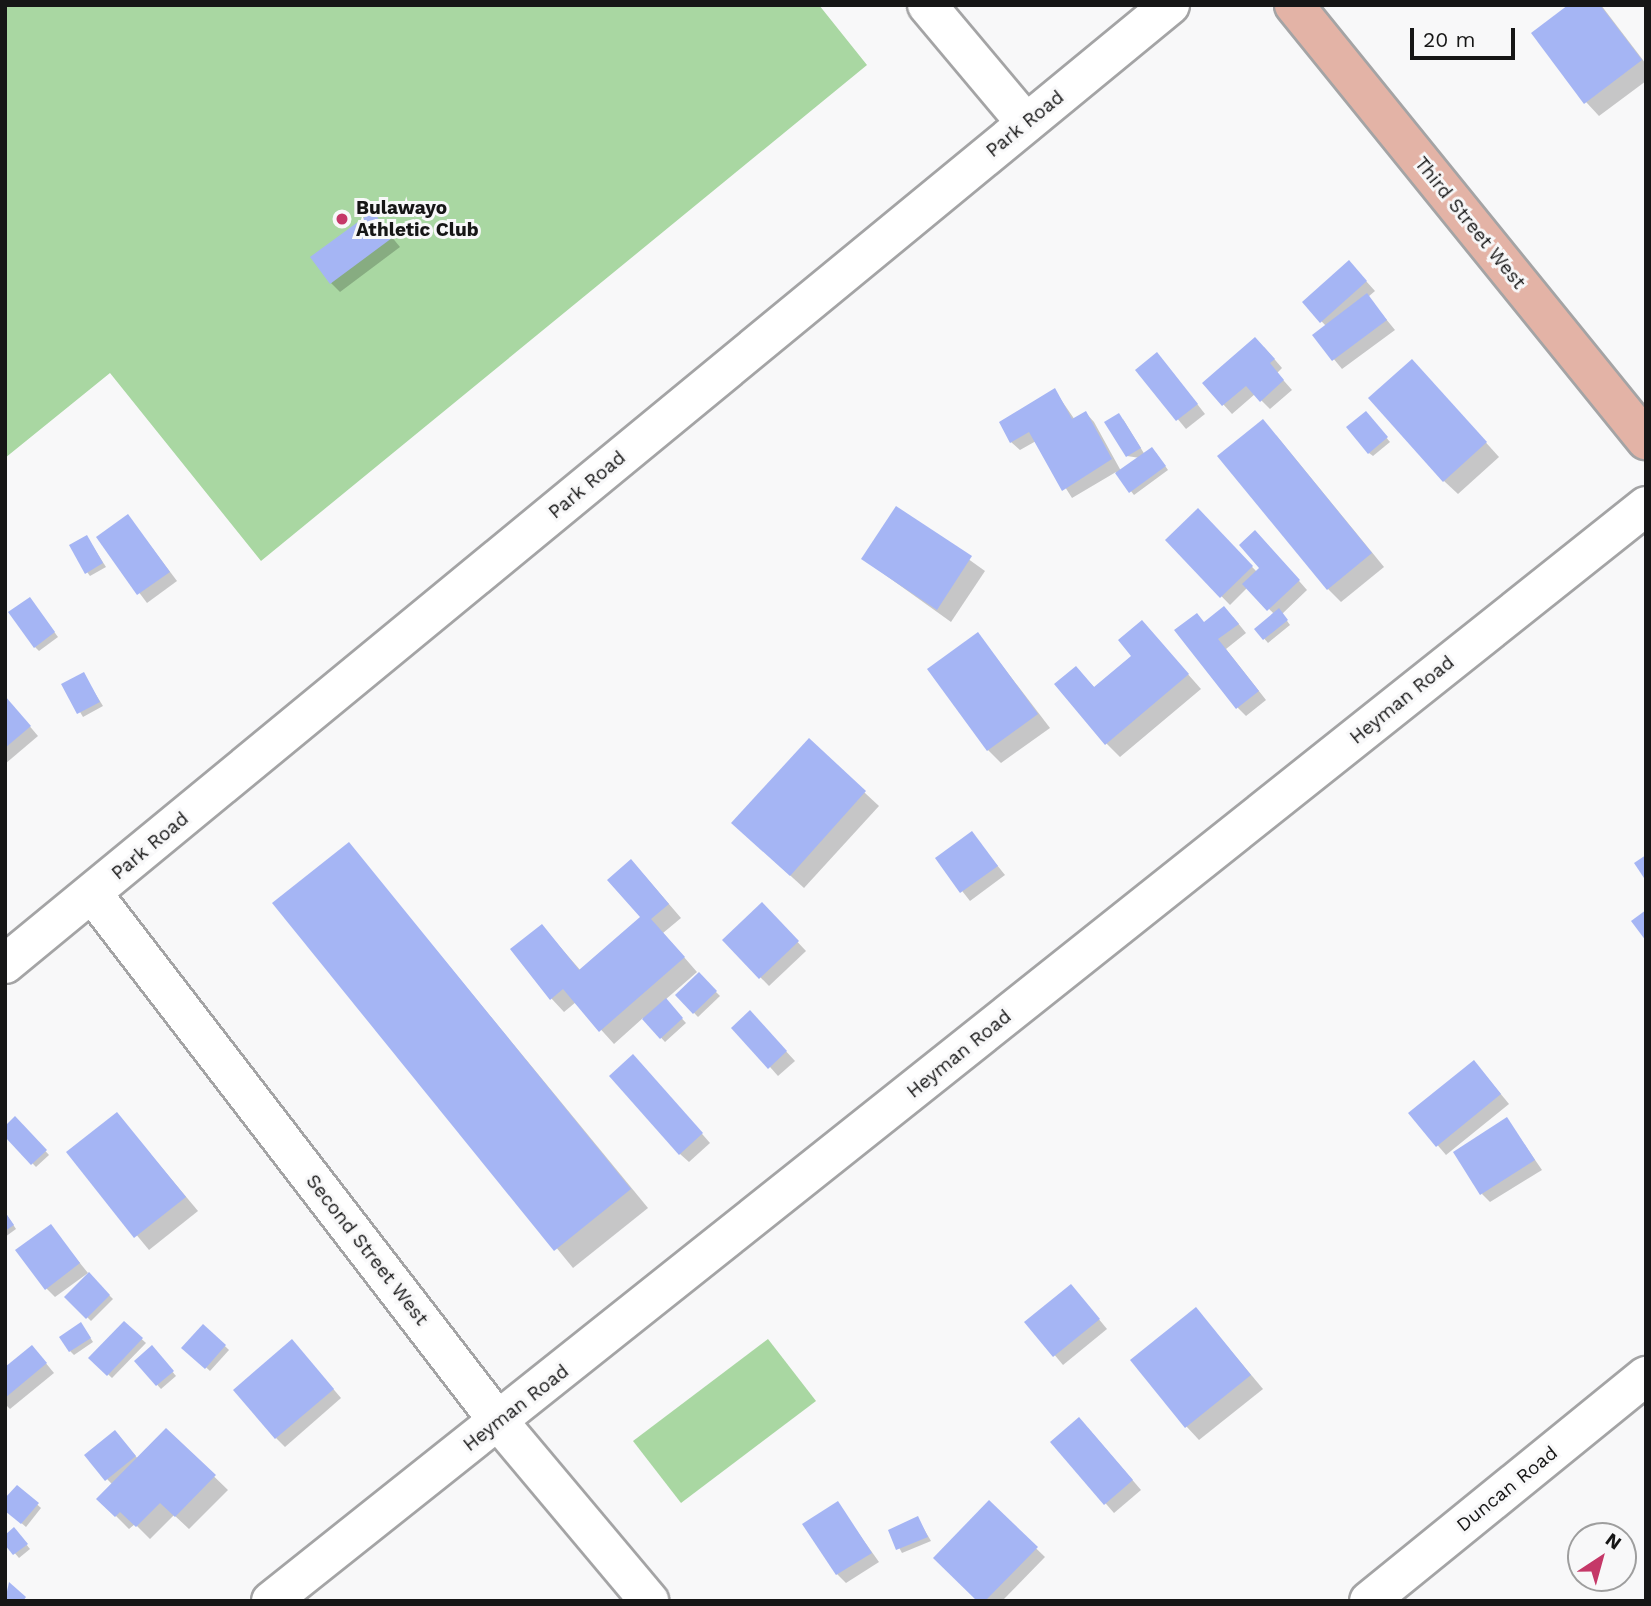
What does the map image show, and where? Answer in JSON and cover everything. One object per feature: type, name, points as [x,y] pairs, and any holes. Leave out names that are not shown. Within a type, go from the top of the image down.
[{"type":"main road","name":"Third Street West","points":[[1294,5],[1646,440]]},
{"type":"street","points":[[927,5],[1026,123]]},
{"type":"street","name":"Park Road","points":[[5,964],[1170,5]]},
{"type":"street","name":"Heyman Road","points":[[271,1601],[1646,506]]},
{"type":"street","name":"Second Street West","points":[[92,893],[499,1422],[649,1601]]},
{"type":"street","name":"Duncan Road","points":[[1369,1601],[1646,1376]]},
{"type":"green space","name":"Bulawayo Athletic Club","points":[[5,5],[819,5],[867,65],[261,561],[110,373],[5,458]]},
{"type":"green space","points":[[768,1339],[816,1401],[681,1503],[633,1441]]},
{"type":"building","points":[[1568,5],[1600,5],[1642,60],[1584,104],[1531,33]]},
{"type":"building","points":[[373,211],[392,238],[330,284],[310,257]]},
{"type":"building","points":[[1349,260],[1367,281],[1320,323],[1302,302]]},
{"type":"building","points":[[1367,293],[1387,320],[1332,361],[1312,335]]},
{"type":"building","points":[[1255,337],[1275,359],[1270,363],[1284,380],[1260,402],[1246,386],[1222,406],[1202,383]]},
{"type":"building","points":[[1157,352],[1198,404],[1176,421],[1135,370]]},
{"type":"building","points":[[1412,359],[1487,442],[1443,482],[1368,398]]},
{"type":"building","points":[[1055,388],[1072,419],[1086,411],[1112,459],[1062,491],[1029,432],[1010,443],[999,422]]},
{"type":"building","points":[[1366,411],[1388,437],[1368,454],[1346,427]]},
{"type":"building","points":[[1119,413],[1141,448],[1126,457],[1104,422]]},
{"type":"building","points":[[1263,419],[1372,553],[1327,590],[1217,456]]},
{"type":"building","points":[[1152,447],[1166,466],[1129,493],[1115,473]]},
{"type":"building","points":[[896,506],[972,556],[937,610],[861,559]]},
{"type":"building","points":[[1198,508],[1253,566],[1220,598],[1165,540]]},
{"type":"building","points":[[128,514],[170,572],[137,595],[96,537]]},
{"type":"building","points":[[1255,530],[1300,580],[1267,611],[1242,584],[1259,568],[1239,545]]},
{"type":"building","points":[[87,535],[103,563],[85,574],[69,545]]},
{"type":"building","points":[[30,597],[55,632],[34,648],[8,612]]},
{"type":"building","points":[[1224,606],[1239,624],[1218,639],[1259,691],[1236,709],[1174,630],[1197,613],[1204,622]]},
{"type":"building","points":[[1279,608],[1288,620],[1263,640],[1254,629]]},
{"type":"building","points":[[1142,620],[1189,674],[1105,745],[1054,684],[1076,666],[1094,687],[1131,656],[1118,640]]},
{"type":"building","points":[[978,632],[1038,714],[987,751],[927,669]]},
{"type":"building","points":[[84,672],[100,702],[77,714],[61,684]]},
{"type":"building","points":[[5,696],[31,726],[5,748]]},
{"type":"building","points":[[809,738],[866,791],[790,876],[731,823]]},
{"type":"building","points":[[972,831],[998,866],[960,893],[935,858]]},
{"type":"building","points":[[349,842],[631,1189],[554,1251],[272,903]]},
{"type":"building","points":[[1646,855],[1646,881],[1634,863]]},
{"type":"building","points":[[631,859],[669,904],[651,919],[685,957],[599,1032],[563,989],[550,1000],[510,949],[542,924],[579,970],[640,917],[607,880]]},
{"type":"building","points":[[762,902],[799,941],[759,979],[722,940]]},
{"type":"building","points":[[1646,910],[1646,941],[1631,921]]},
{"type":"building","points":[[699,972],[717,991],[693,1014],[675,995]]},
{"type":"building","points":[[666,998],[683,1018],[660,1039],[642,1019]]},
{"type":"building","points":[[750,1010],[787,1051],[768,1069],[731,1028]]},
{"type":"building","points":[[633,1054],[703,1133],[679,1155],[609,1076]]},
{"type":"building","points":[[1474,1060],[1501,1094],[1436,1147],[1408,1113]]},
{"type":"building","points":[[117,1112],[186,1197],[134,1238],[66,1152]]},
{"type":"building","points":[[15,1116],[47,1150],[31,1165],[5,1137],[5,1126]]},
{"type":"building","points":[[1507,1117],[1535,1160],[1480,1195],[1453,1152]]},
{"type":"building","points":[[5,1212],[14,1225],[5,1231]]},
{"type":"building","points":[[51,1224],[80,1263],[45,1290],[15,1250]]},
{"type":"building","points":[[89,1272],[110,1295],[86,1319],[64,1297]]},
{"type":"building","points":[[1071,1284],[1100,1319],[1053,1357],[1024,1322]]},
{"type":"building","points":[[1196,1307],[1251,1375],[1185,1428],[1130,1360]]},
{"type":"building","points":[[124,1321],[143,1338],[107,1376],[88,1358]]},
{"type":"building","points":[[81,1322],[91,1338],[69,1352],[59,1337]]},
{"type":"building","points":[[203,1324],[226,1345],[205,1369],[181,1348]]},
{"type":"building","points":[[292,1339],[334,1389],[275,1439],[233,1390]]},
{"type":"building","points":[[32,1345],[47,1363],[5,1398],[5,1367]]},
{"type":"building","points":[[152,1345],[174,1371],[156,1386],[134,1361]]},
{"type":"building","points":[[1079,1417],[1133,1480],[1104,1505],[1050,1442]]},
{"type":"building","points":[[166,1428],[216,1475],[175,1517],[160,1503],[136,1527],[120,1512],[115,1517],[96,1499]]},
{"type":"building","points":[[115,1430],[136,1456],[105,1481],[84,1455]]},
{"type":"building","points":[[17,1485],[39,1503],[21,1524],[5,1511],[5,1498]]},
{"type":"building","points":[[989,1500],[1038,1547],[985,1601],[977,1601],[933,1558]]},
{"type":"building","points":[[838,1501],[872,1553],[836,1575],[802,1524]]},
{"type":"building","points":[[918,1516],[928,1537],[896,1550],[888,1530]]},
{"type":"building","points":[[14,1527],[28,1544],[13,1555],[5,1545],[5,1535]]},
{"type":"building","points":[[9,1582],[26,1597],[23,1601],[5,1601]]},
{"type":"place","name":"Bulawayo Athletic Club","points":[[342,219]]}]
